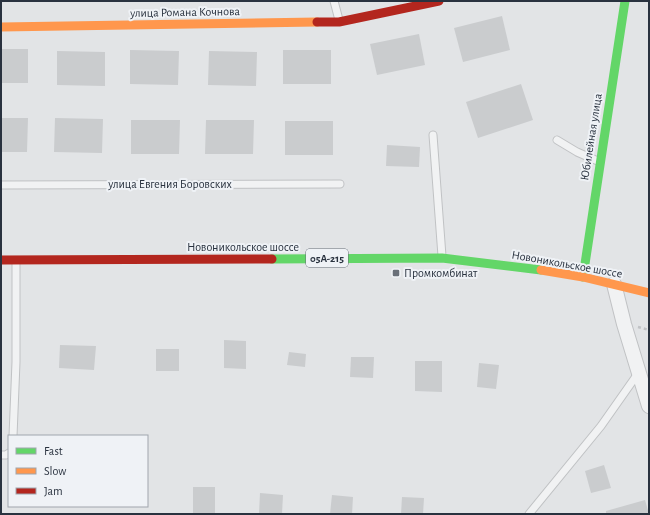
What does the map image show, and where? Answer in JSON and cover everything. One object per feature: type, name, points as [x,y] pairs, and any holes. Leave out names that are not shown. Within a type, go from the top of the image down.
[{"type":"main road","name":"улица Романа Кочнова","points":[[1,27],[339,22],[439,1]]},
{"type":"main road","name":"Юбилейная улица","points":[[583,277],[625,1]]},
{"type":"main road","name":"Новоникольское шоссе","points":[[1,260],[442,258],[527,267],[583,277],[649,293]]},
{"type":"street","points":[[614,284],[624,324],[649,406]]},
{"type":"lane","points":[[334,1],[339,22]]},
{"type":"lane","points":[[432,135],[442,258]]},
{"type":"lane","points":[[557,140],[577,152],[600,162]]},
{"type":"lane","name":"улица Евгения Боровских","points":[[1,184],[340,184]]},
{"type":"lane","points":[[13,435],[16,362],[16,260]]},
{"type":"lane","points":[[529,514],[601,426],[639,372]]},
{"type":"building","points":[[502,16],[510,50],[463,62],[454,28]]},
{"type":"building","points":[[419,34],[425,65],[377,75],[370,44]]},
{"type":"building","points":[[1,49],[28,49],[28,83],[1,83]]},
{"type":"building","points":[[130,50],[179,51],[178,85],[130,84]]},
{"type":"building","points":[[283,50],[331,50],[331,84],[283,84]]},
{"type":"building","points":[[57,51],[105,52],[105,86],[57,85]]},
{"type":"building","points":[[209,51],[257,52],[256,86],[208,85]]},
{"type":"building","points":[[521,84],[533,120],[478,138],[466,102]]},
{"type":"building","points":[[1,118],[28,118],[27,152],[1,152]]},
{"type":"building","points":[[55,118],[103,119],[102,153],[54,152]]},
{"type":"building","points":[[131,120],[180,120],[179,154],[131,154]]},
{"type":"building","points":[[206,120],[254,120],[253,154],[205,154]]},
{"type":"building","points":[[285,121],[333,121],[333,155],[285,155]]},
{"type":"building","points":[[387,145],[420,147],[419,167],[386,166]]},
{"type":"building","points":[[224,340],[246,341],[246,369],[224,368]]},
{"type":"building","points":[[60,345],[96,346],[94,370],[59,368]]},
{"type":"building","points":[[156,349],[179,349],[179,371],[156,371]]},
{"type":"building","points":[[289,352],[306,354],[305,367],[287,365]]},
{"type":"building","points":[[351,357],[374,357],[373,378],[350,377]]},
{"type":"building","points":[[415,361],[442,361],[442,392],[415,391]]},
{"type":"building","points":[[479,363],[499,365],[496,389],[477,387]]},
{"type":"building","points":[[604,465],[611,488],[591,493],[585,471]]},
{"type":"building","points":[[193,487],[215,487],[215,514],[193,514]]},
{"type":"building","points":[[260,493],[283,495],[282,514],[259,514]]},
{"type":"building","points":[[332,495],[353,497],[352,514],[330,514]]},
{"type":"building","points":[[402,497],[424,498],[423,514],[401,514]]},
{"type":"building","points":[[645,500],[649,514],[606,514],[606,511]]},
{"type":"traffic: fast","points":[[583,277],[625,1]]},
{"type":"traffic: fast","points":[[272,259],[442,258],[541,270]]},
{"type":"traffic: slow","points":[[1,27],[317,22]]},
{"type":"traffic: slow","points":[[541,270],[583,277],[649,293]]},
{"type":"traffic: jam","points":[[317,22],[339,22],[439,1]]},
{"type":"traffic: jam","points":[[1,260],[272,259]]},
{"type":"place","name":"Промкомбинат","points":[[396,273]]}]
